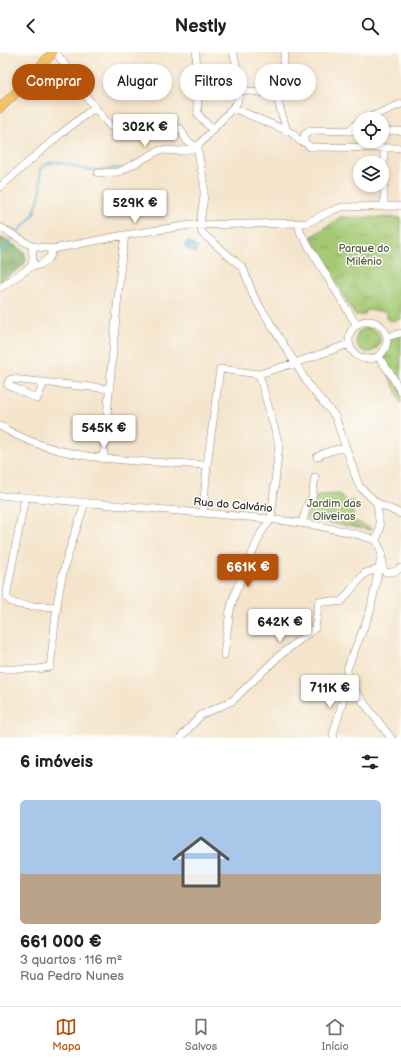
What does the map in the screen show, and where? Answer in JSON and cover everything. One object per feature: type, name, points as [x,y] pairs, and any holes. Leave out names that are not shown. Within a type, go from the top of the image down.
[{"type":"main road","points":[[0,108],[55,52]]},
{"type":"street","points":[[55,52],[110,126],[180,128],[187,140],[197,147],[204,183],[204,196],[200,224],[202,233],[243,268],[254,297],[310,388],[335,416],[360,486],[377,503],[401,514]]},
{"type":"street","points":[[196,52],[196,64]]},
{"type":"street","points":[[232,52],[236,64]]},
{"type":"street","points":[[283,64],[285,52]]},
{"type":"street","points":[[197,100],[198,114],[212,130]]},
{"type":"street","points":[[98,173],[119,172],[160,150],[182,151],[197,147],[233,108],[238,100]]},
{"type":"street","points":[[278,100],[287,131]]},
{"type":"street","points":[[382,112],[401,104]]},
{"type":"street","points":[[0,187],[51,142],[95,107]]},
{"type":"street","points":[[233,108],[292,133],[300,141],[311,147],[353,148]]},
{"type":"street","points":[[348,131],[353,127]]},
{"type":"street","points":[[304,142],[305,134],[309,131],[353,131]]},
{"type":"street","points":[[389,131],[401,131]]},
{"type":"street","points":[[384,148],[384,206]]},
{"type":"street","points":[[389,148],[401,148]]},
{"type":"street","points":[[2,228],[32,246],[53,249],[125,235],[200,224],[307,223],[342,207],[401,206]]},
{"type":"street","points":[[299,223],[300,232],[356,324]]},
{"type":"street","points":[[103,459],[121,263],[125,235]]},
{"type":"street","points":[[32,246],[32,266]]},
{"type":"street","points":[[0,288],[32,266],[40,265],[50,257],[53,249]]},
{"type":"street","points":[[365,321],[376,322],[385,331],[387,337],[386,348],[378,356],[372,358],[360,357],[349,344],[350,333],[356,324],[365,321]]},
{"type":"street","points":[[387,337],[401,333]]},
{"type":"street","points":[[203,513],[207,465],[220,369],[259,374],[349,344]]},
{"type":"street","points":[[378,356],[401,392]]},
{"type":"street","points":[[224,655],[230,610],[235,593],[261,533],[271,519],[279,445],[259,374]]},
{"type":"street","points":[[44,382],[37,399],[8,385],[8,382],[11,379],[44,382],[110,389]]},
{"type":"street","points":[[0,426],[54,450],[103,459],[207,465]]},
{"type":"street","points":[[317,457],[325,453],[346,449]]},
{"type":"street","points":[[302,523],[307,505],[312,498],[315,477]]},
{"type":"street","name":"Rua do Calvário","points":[[0,496],[271,519],[302,523],[354,533],[376,540]]},
{"type":"street","points":[[24,497],[6,592],[7,598],[12,603],[56,607]]},
{"type":"street","points":[[0,669],[38,669],[50,667],[56,607],[61,581],[85,503]]},
{"type":"street","points":[[377,503],[380,529],[376,540],[381,551],[383,551],[383,568],[385,572],[390,573],[396,572],[401,568]]},
{"type":"street","points":[[335,737],[348,682],[347,669],[370,612],[382,553],[381,551]]},
{"type":"street","points":[[180,738],[201,715],[232,701],[279,656],[315,628],[319,601],[341,602],[365,573],[379,569]]},
{"type":"street","points":[[348,682],[391,738]]},
{"type":"green space","name":"Parque do Milénio","points":[[341,217],[401,218],[401,319],[391,321],[387,319],[387,312],[366,310],[365,314],[355,315],[311,237]]},
{"type":"green space","points":[[0,237],[24,251],[26,259],[24,265],[0,282]]},
{"type":"green space","points":[[368,328],[377,331],[380,340],[377,349],[368,352],[359,349],[356,340],[359,331]]},
{"type":"green space","points":[[401,333],[401,403],[384,364],[387,337]]},
{"type":"green space","name":"Jardim das Oliveiras","points":[[340,494],[347,501],[353,501],[353,520],[372,529],[370,530],[306,519],[311,504],[318,495]]},
{"type":"water","points":[[187,241],[198,247],[195,253],[184,247]]},
{"type":"waterway","points":[[16,234],[34,214],[41,190],[40,169],[46,165],[57,162],[88,170],[120,168]]},
{"type":"waterway","points":[[0,253],[14,237]]}]
